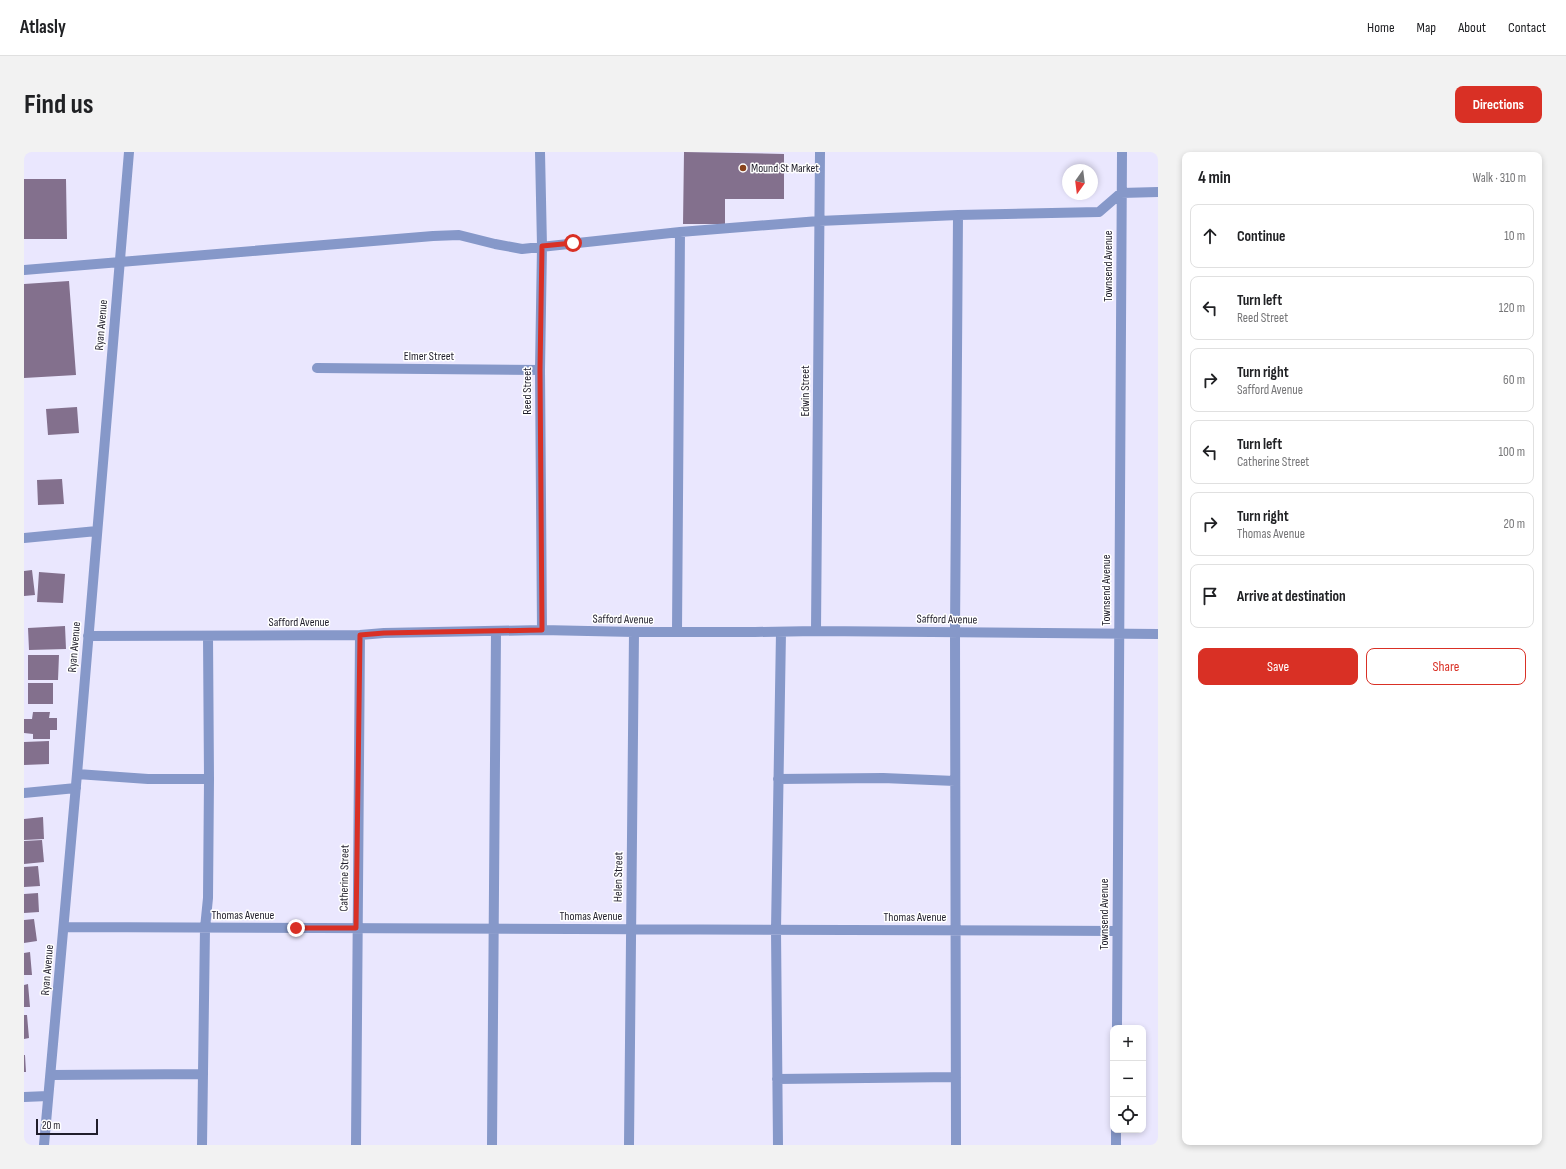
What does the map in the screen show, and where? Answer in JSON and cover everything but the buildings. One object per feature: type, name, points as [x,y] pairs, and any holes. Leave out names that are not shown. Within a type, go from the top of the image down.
[{"type":"street","name":"Ryan Avenue","points":[[44,1145],[76,788],[129,152]]},
{"type":"street","name":"Reed Street","points":[[540,152],[542,246],[540,370],[542,630]]},
{"type":"street","name":"Edwin Street","points":[[816,630],[820,152]]},
{"type":"street","name":"Townsend Avenue","points":[[1116,1025],[1122,152]]},
{"type":"street","points":[[24,270],[120,261],[459,235],[522,249],[680,232],[819,221],[958,215],[1099,212],[1121,193],[1158,192]]},
{"type":"street","points":[[956,1145],[955,632],[958,215]]},
{"type":"street","points":[[677,632],[680,232]]},
{"type":"street","name":"Elmer Street","points":[[317,368],[540,370]]},
{"type":"street","points":[[24,538],[97,531]]},
{"type":"street","name":"Safford Avenue","points":[[88,636],[360,635],[384,633],[542,630],[634,632],[781,632],[816,630],[1158,634]]},
{"type":"street","points":[[492,1145],[496,632]]},
{"type":"street","name":"Helen Street","points":[[629,1145],[634,632]]},
{"type":"street","points":[[778,1145],[776,930],[781,632]]},
{"type":"street","name":"Catherine Street","points":[[356,1145],[356,928],[360,635]]},
{"type":"street","points":[[202,1145],[205,928],[208,898],[208,636]]},
{"type":"street","points":[[77,774],[148,779],[209,779]]},
{"type":"street","points":[[778,779],[883,778],[955,782]]},
{"type":"street","points":[[24,793],[76,788]]},
{"type":"street","name":"Thomas Avenue","points":[[64,927],[1117,931]]},
{"type":"street","points":[[50,1075],[203,1074]]},
{"type":"street","points":[[777,1079],[956,1077]]},
{"type":"street","points":[[24,1097],[48,1096]]},
{"type":"street","points":[[1116,1133],[1116,1145]]},
{"type":"place","name":"Mound St Market","points":[[743,168]]},
{"type":"route","points":[[296,928],[356,928],[360,635],[384,633],[518,632],[542,630],[540,370],[542,246],[573,243]]}]
